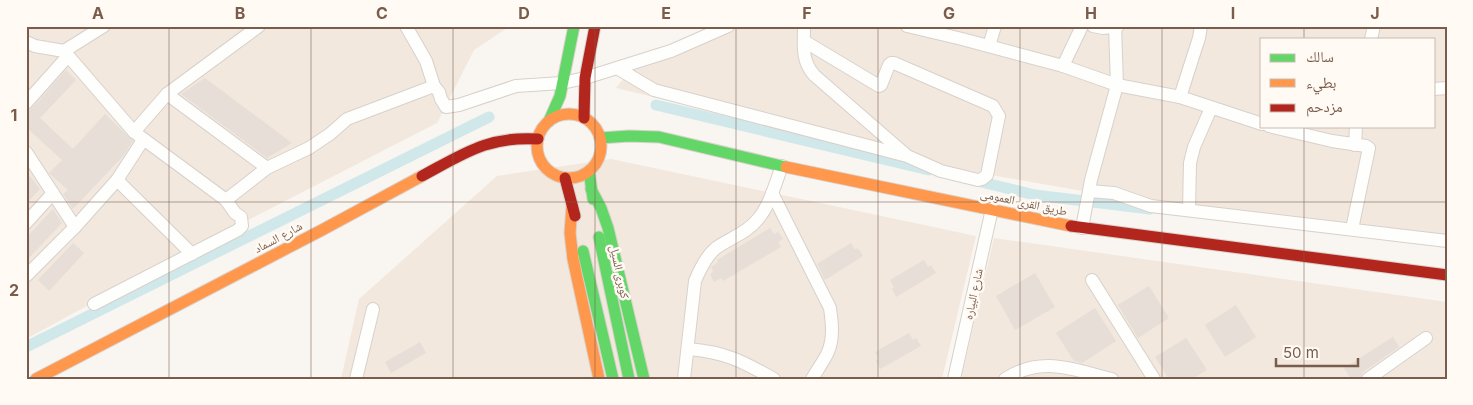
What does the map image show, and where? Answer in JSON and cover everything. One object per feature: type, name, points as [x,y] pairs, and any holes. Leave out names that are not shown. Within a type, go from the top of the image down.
[{"type":"main road","points":[[549,121],[566,115],[576,115],[591,123],[600,138],[601,147],[595,164],[589,171],[573,178],[554,175],[540,160],[537,150],[538,139],[542,129],[549,121],[560,96],[574,26]]},
{"type":"main road","points":[[584,118],[585,78],[595,26]]},
{"type":"main road","name":"طريق القرى العمومى","points":[[600,138],[629,136],[659,137],[782,166],[992,209],[1083,225],[1447,275]]},
{"type":"main road","name":"شارع السماد","points":[[36,379],[474,148],[499,140],[538,139]]},
{"type":"main road","name":"كوبرى السيل","points":[[589,171],[602,254],[629,379]]},
{"type":"main road","points":[[565,178],[613,379]]},
{"type":"main road","points":[[591,189],[601,208],[608,228],[644,379]]},
{"type":"main road","points":[[572,205],[570,233],[573,259],[599,379]]},
{"type":"street","points":[[26,103],[66,53],[104,26]]},
{"type":"street","points":[[26,276],[75,227],[117,180],[138,136],[167,94],[259,26]]},
{"type":"street","points":[[406,26],[426,61],[434,86],[446,107],[459,105],[516,86],[562,83],[585,78],[672,51],[728,26]]},
{"type":"street","points":[[804,26],[805,61],[808,68],[907,156]]},
{"type":"street","points":[[907,26],[927,28],[1064,66],[1117,85],[1180,98],[1260,123]]},
{"type":"street","points":[[989,46],[995,26]]},
{"type":"street","points":[[1064,66],[1082,26]]},
{"type":"street","points":[[1180,98],[1201,26]]},
{"type":"street","points":[[1083,225],[1099,150],[1117,85],[1106,27]]},
{"type":"street","points":[[617,68],[654,90],[907,156],[942,171],[978,180],[987,175],[999,116],[993,106],[894,63],[889,65],[882,85],[879,86],[804,41]]},
{"type":"street","points":[[26,42],[66,53],[138,136],[226,200],[235,213],[241,217],[242,226],[238,230],[94,304]]},
{"type":"street","points":[[226,200],[267,168],[309,148],[330,134],[347,119],[434,86]]},
{"type":"street","points":[[167,94],[267,168]]},
{"type":"street","points":[[1189,210],[1190,163],[1194,147],[1212,108]]},
{"type":"street","points":[[1277,128],[1332,142],[1368,147],[1370,151],[1352,230]]},
{"type":"street","points":[[1355,145],[1356,128]]},
{"type":"street","points":[[28,160],[53,193],[75,227]]},
{"type":"street","points":[[684,379],[695,281],[700,269],[716,249],[741,234],[758,220],[772,193],[782,166]]},
{"type":"street","points":[[117,180],[192,254]]},
{"type":"street","points":[[26,223],[53,193]]},
{"type":"street","points":[[772,193],[830,308],[832,338],[828,352],[812,379]]},
{"type":"street","points":[[1089,193],[1114,193],[1151,206],[1447,241]]},
{"type":"street","name":"شارع البياره","points":[[954,379],[992,209]]},
{"type":"street","points":[[1092,280],[1154,379]]},
{"type":"street","points":[[356,379],[372,309]]},
{"type":"street","points":[[1368,379],[1426,338]]},
{"type":"street","points":[[688,349],[723,354],[743,361],[774,379]]},
{"type":"street","points":[[1005,379],[1025,368],[1042,365],[1060,366],[1112,379]]},
{"type":"shaded area","points":[[26,26],[510,26],[474,50],[437,123],[190,250],[26,339]]},
{"type":"shaded area","points":[[725,26],[1447,26],[1447,235],[1150,203],[941,166],[616,88],[634,66]]},
{"type":"shaded area","points":[[611,159],[976,236],[942,379],[341,379],[359,299],[497,176]]},
{"type":"shaded area","points":[[994,238],[1447,302],[1447,379],[961,379]]},
{"type":"building","points":[[66,70],[76,80],[40,118],[73,149],[105,114],[133,141],[123,156],[73,209],[63,194],[68,190],[49,173],[62,160],[26,127],[26,112],[32,108]]},
{"type":"building","points":[[205,78],[292,143],[267,158],[181,94]]},
{"type":"building","points":[[30,176],[40,189],[26,204],[26,181]]},
{"type":"building","points":[[53,209],[62,223],[26,261],[26,238]]},
{"type":"building","points":[[770,228],[774,234],[778,232],[783,239],[778,242],[781,247],[723,281],[721,278],[714,282],[710,274],[713,272],[711,267],[718,262],[717,260]]},
{"type":"building","points":[[73,243],[84,253],[49,291],[38,280]]},
{"type":"building","points":[[851,243],[855,250],[858,248],[863,256],[825,280],[817,264]]},
{"type":"building","points":[[924,260],[928,267],[931,265],[936,273],[896,297],[890,280]]},
{"type":"building","points":[[1035,273],[1055,307],[1015,330],[996,296]]},
{"type":"building","points":[[1149,286],[1169,318],[1138,338],[1118,305]]},
{"type":"building","points":[[1236,305],[1256,337],[1225,357],[1205,325]]},
{"type":"building","points":[[1095,308],[1116,341],[1082,363],[1074,361],[1056,333]]},
{"type":"building","points":[[909,333],[913,340],[916,338],[921,346],[880,369],[876,361],[879,359],[875,352]]},
{"type":"building","points":[[1393,337],[1399,347],[1363,372],[1360,378],[1351,379],[1344,368]]},
{"type":"building","points":[[1186,338],[1207,370],[1192,379],[1169,379],[1155,357]]},
{"type":"building","points":[[420,342],[426,353],[391,373],[385,362]]},
{"type":"waterway","points":[[656,105],[929,170]]},
{"type":"waterway","points":[[26,347],[489,117]]},
{"type":"waterway","points":[[973,180],[1035,195],[1150,209]]},
{"type":"traffic: fast","points":[[549,121],[560,96],[574,26]]},
{"type":"traffic: fast","points":[[600,138],[629,136],[659,137],[786,167]]},
{"type":"traffic: fast","points":[[589,171],[593,199]]},
{"type":"traffic: fast","points":[[591,189],[601,208],[608,228],[644,379]]},
{"type":"traffic: fast","points":[[599,237],[629,379]]},
{"type":"traffic: fast","points":[[583,251],[613,379]]},
{"type":"traffic: slow","points":[[569,114],[587,120],[595,128],[601,146],[595,164],[587,172],[569,178],[551,172],[543,164],[537,146],[543,128],[551,120],[569,114]]},
{"type":"traffic: slow","points":[[786,167],[1071,226]]},
{"type":"traffic: slow","points":[[36,379],[422,176]]},
{"type":"traffic: slow","points":[[572,205],[570,233],[573,259],[599,379]]},
{"type":"traffic: jam","points":[[584,118],[585,78],[595,26]]},
{"type":"traffic: jam","points":[[422,176],[464,153],[491,143],[505,140],[538,139]]},
{"type":"traffic: jam","points":[[565,178],[575,216]]},
{"type":"traffic: jam","points":[[1071,226],[1447,275]]}]
